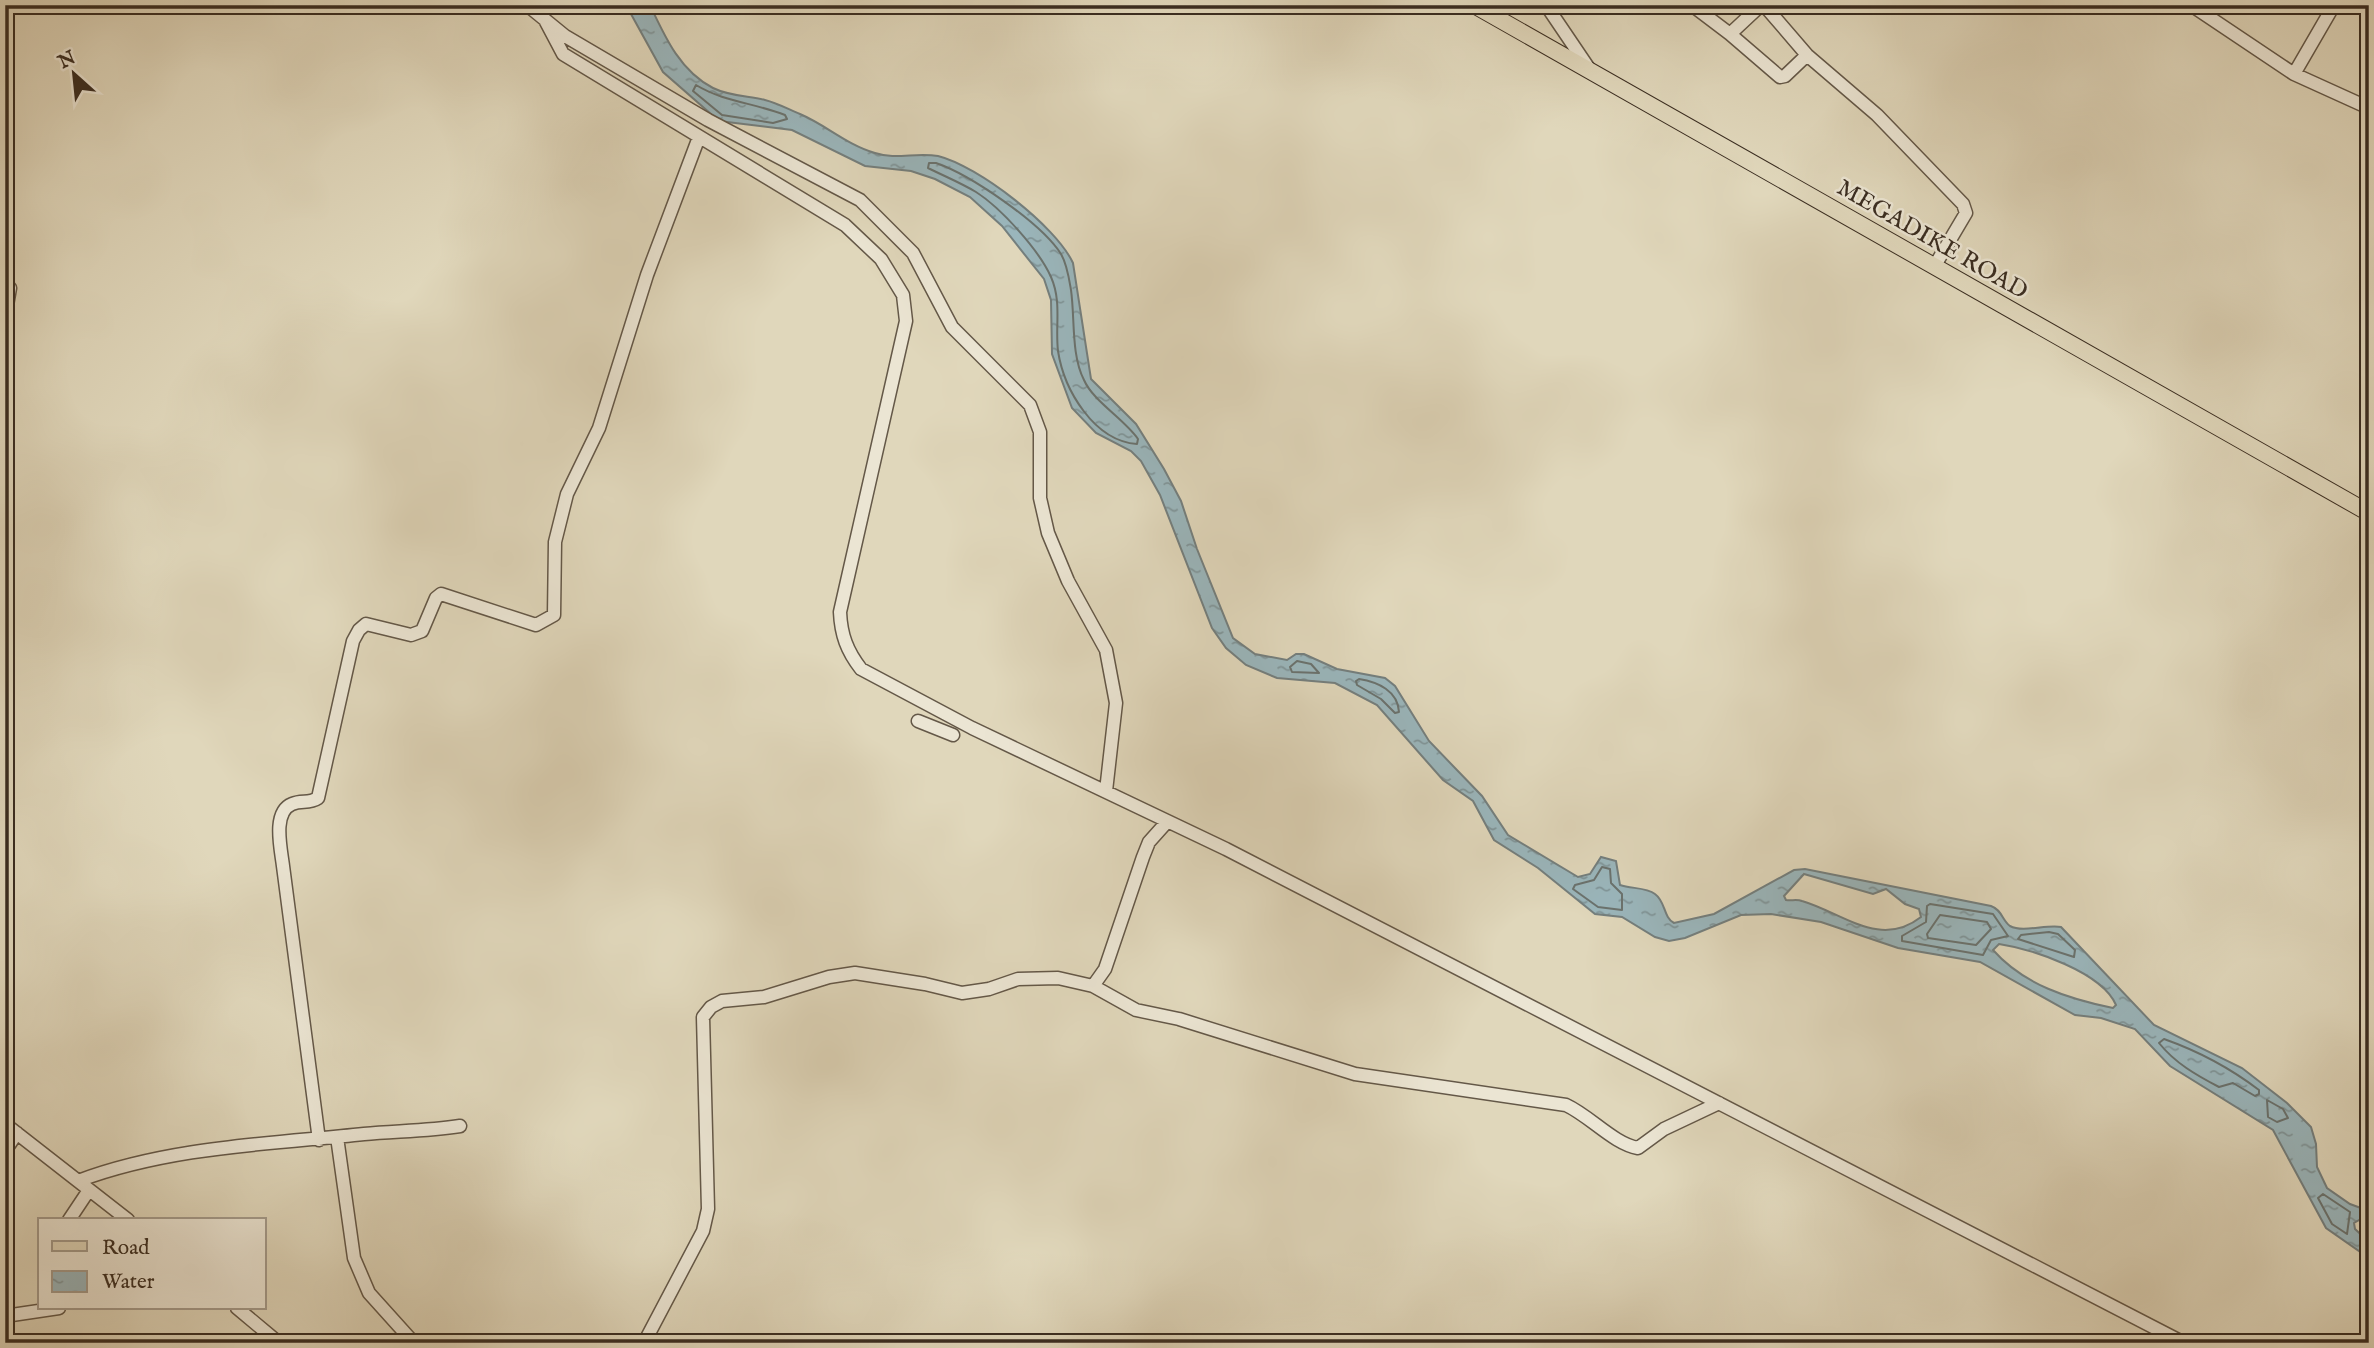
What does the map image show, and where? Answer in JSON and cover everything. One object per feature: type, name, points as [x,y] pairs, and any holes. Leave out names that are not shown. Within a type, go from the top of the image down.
[{"type":"main road","name":"MEGADIKE ROAD","points":[[1474,5],[2369,513]]},
{"type":"street","points":[[527,5],[565,36],[708,120],[860,200],[913,253],[952,327],[1030,405],[1040,432],[1040,498],[1048,533],[1068,581],[1105,650],[1116,703],[1106,791]]},
{"type":"street","points":[[1546,5],[1590,71]]},
{"type":"street","points":[[1730,34],[1763,5],[1807,55],[1877,115],[1963,204],[1966,213],[1934,267]]},
{"type":"street","points":[[2191,5],[2294,74],[2369,108]]},
{"type":"street","points":[[2294,74],[2334,5]]},
{"type":"street","points":[[1697,9],[1780,77],[1785,76],[1807,55]]},
{"type":"street","points":[[545,20],[563,54],[845,225],[881,259],[903,295],[906,321],[898,368],[840,612],[841,632],[850,654],[861,669],[947,715],[1106,791],[1166,823],[1226,849],[2184,1343]]},
{"type":"street","points":[[319,1140],[283,866],[279,829],[283,813],[288,805],[310,803],[318,798],[353,641],[366,624],[411,635],[422,631],[436,598],[442,594],[536,625],[554,615],[555,542],[567,494],[599,428],[647,275],[699,137]]},
{"type":"street","points":[[5,283],[10,288],[5,317]]},
{"type":"street","points":[[918,721],[953,736]]},
{"type":"street","points":[[1093,986],[1105,970],[1149,842],[1166,823]]},
{"type":"street","points":[[644,1343],[703,1231],[708,1209],[703,1017],[711,1007],[722,1001],[764,997],[830,976],[855,973],[962,993],[1037,976],[1093,986],[1136,1010],[1224,1032],[1321,1066],[1368,1076],[1566,1105],[1584,1113],[1625,1146],[1637,1148],[1664,1129],[1719,1103]]},
{"type":"street","points":[[5,1124],[125,1218]]},
{"type":"street","points":[[78,1181],[132,1164],[233,1147],[427,1132],[460,1126]]},
{"type":"street","points":[[5,1151],[16,1133]]},
{"type":"street","points":[[337,1138],[354,1258],[369,1293],[414,1343]]},
{"type":"street","points":[[70,1218],[89,1190]]},
{"type":"street","points":[[5,1316],[46,1310]]},
{"type":"street","points":[[239,1310],[279,1343]]},
{"type":"water","points":[[626,5],[650,5],[668,41],[683,63],[701,81],[713,88],[778,104],[875,153],[891,156],[930,155],[955,162],[994,184],[1033,216],[1064,248],[1073,263],[1091,379],[1136,424],[1164,469],[1181,501],[1233,638],[1255,654],[1287,660],[1296,654],[1304,654],[1337,669],[1385,678],[1395,686],[1429,741],[1482,796],[1508,835],[1578,877],[1590,874],[1601,857],[1616,861],[1620,885],[1655,894],[1674,923],[1714,914],[1794,870],[1805,869],[1991,906],[2015,928],[2061,927],[2154,1025],[2242,1068],[2287,1103],[2311,1127],[2316,1144],[2317,1167],[2327,1188],[2350,1204],[2369,1211],[2369,1226],[2361,1219],[2354,1223],[2355,1229],[2369,1242],[2369,1258],[2326,1228],[2273,1130],[2170,1066],[2135,1029],[2101,1018],[2075,1015],[1980,962],[1898,948],[1821,922],[1771,914],[1741,915],[1685,938],[1669,941],[1655,937],[1622,917],[1595,914],[1538,868],[1494,840],[1473,801],[1443,780],[1377,705],[1335,683],[1277,678],[1246,665],[1226,648],[1212,628],[1160,495],[1141,461],[1131,451],[1096,433],[1072,408],[1052,354],[1051,300],[1044,279],[1002,226],[970,197],[935,179],[911,171],[865,166],[792,130],[719,121],[663,72]],"holes":[[[1804,874],[1873,894],[1886,889],[1905,904],[1919,909],[1921,917],[1906,926],[1891,930],[1876,929],[1862,926],[1802,901],[1786,900],[1784,896]],[[1999,944],[2065,964],[2096,982],[2116,1005],[2113,1008],[2048,989],[2005,962],[1993,950]]]}]
